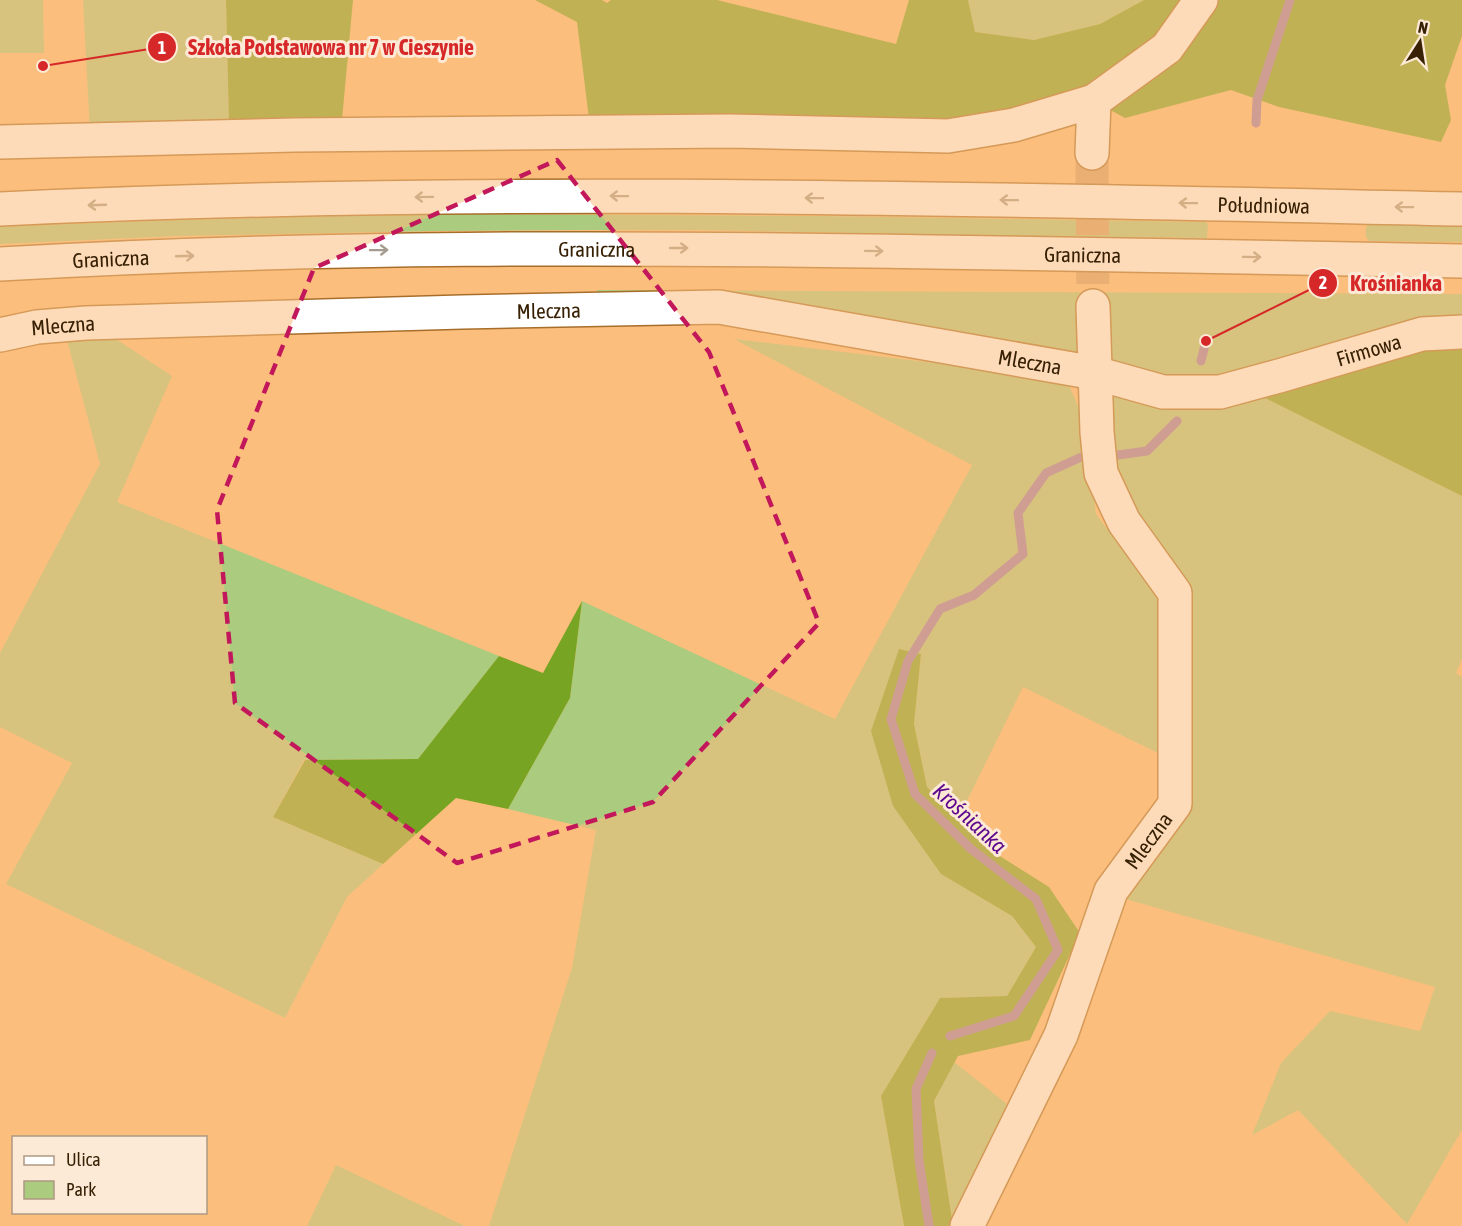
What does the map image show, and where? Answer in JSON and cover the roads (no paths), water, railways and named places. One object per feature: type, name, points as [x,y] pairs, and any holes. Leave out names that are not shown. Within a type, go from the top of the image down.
[{"type":"main road","points":[[0,142],[282,135],[730,131],[948,136],[1014,125],[1094,101],[1167,48],[1201,0]]},
{"type":"main road","points":[[1092,153],[1094,101]]},
{"type":"main road","name":"Południowa","points":[[0,209],[426,196],[1067,201],[1462,208]]},
{"type":"main road","name":"Graniczna","points":[[0,264],[105,258],[384,250],[684,248],[1462,261]]},
{"type":"main road","points":[[0,286],[105,258]]},
{"type":"main road","name":"Mleczna","points":[[967,1226],[1061,1035],[1111,891],[1175,804],[1175,593],[1124,522],[1101,473],[1097,432],[1093,306]]},
{"type":"main road","name":"Mleczna","points":[[0,334],[37,327],[86,323],[718,307],[1095,373]]},
{"type":"main road","name":"Firmowa","points":[[1095,373],[1162,392],[1220,392],[1422,334],[1462,332]]},
{"type":"waterway","name":"Krośnianka","points":[[1256,123],[1257,100],[1290,0]]},
{"type":"waterway","name":"Krośnianka","points":[[1201,361],[1206,341]]},
{"type":"waterway","name":"Krośnianka","points":[[950,1036],[1014,1016],[1058,950],[1036,899],[971,849],[915,794],[891,719],[908,661],[940,609],[974,595],[1023,554],[1018,513],[1046,473],[1088,454],[1111,456],[1147,451],[1177,421]]},
{"type":"waterway","name":"Krośnianka","points":[[929,1226],[919,1160],[916,1089],[932,1053]]},
{"type":"tunnel","points":[[1092,153],[1093,306]]},
{"type":"place","name":"Szkoła Podstawowa nr 7 w Cieszynie","points":[[43,66]]},
{"type":"place","name":"Krośnianka","points":[[1206,341]]}]
